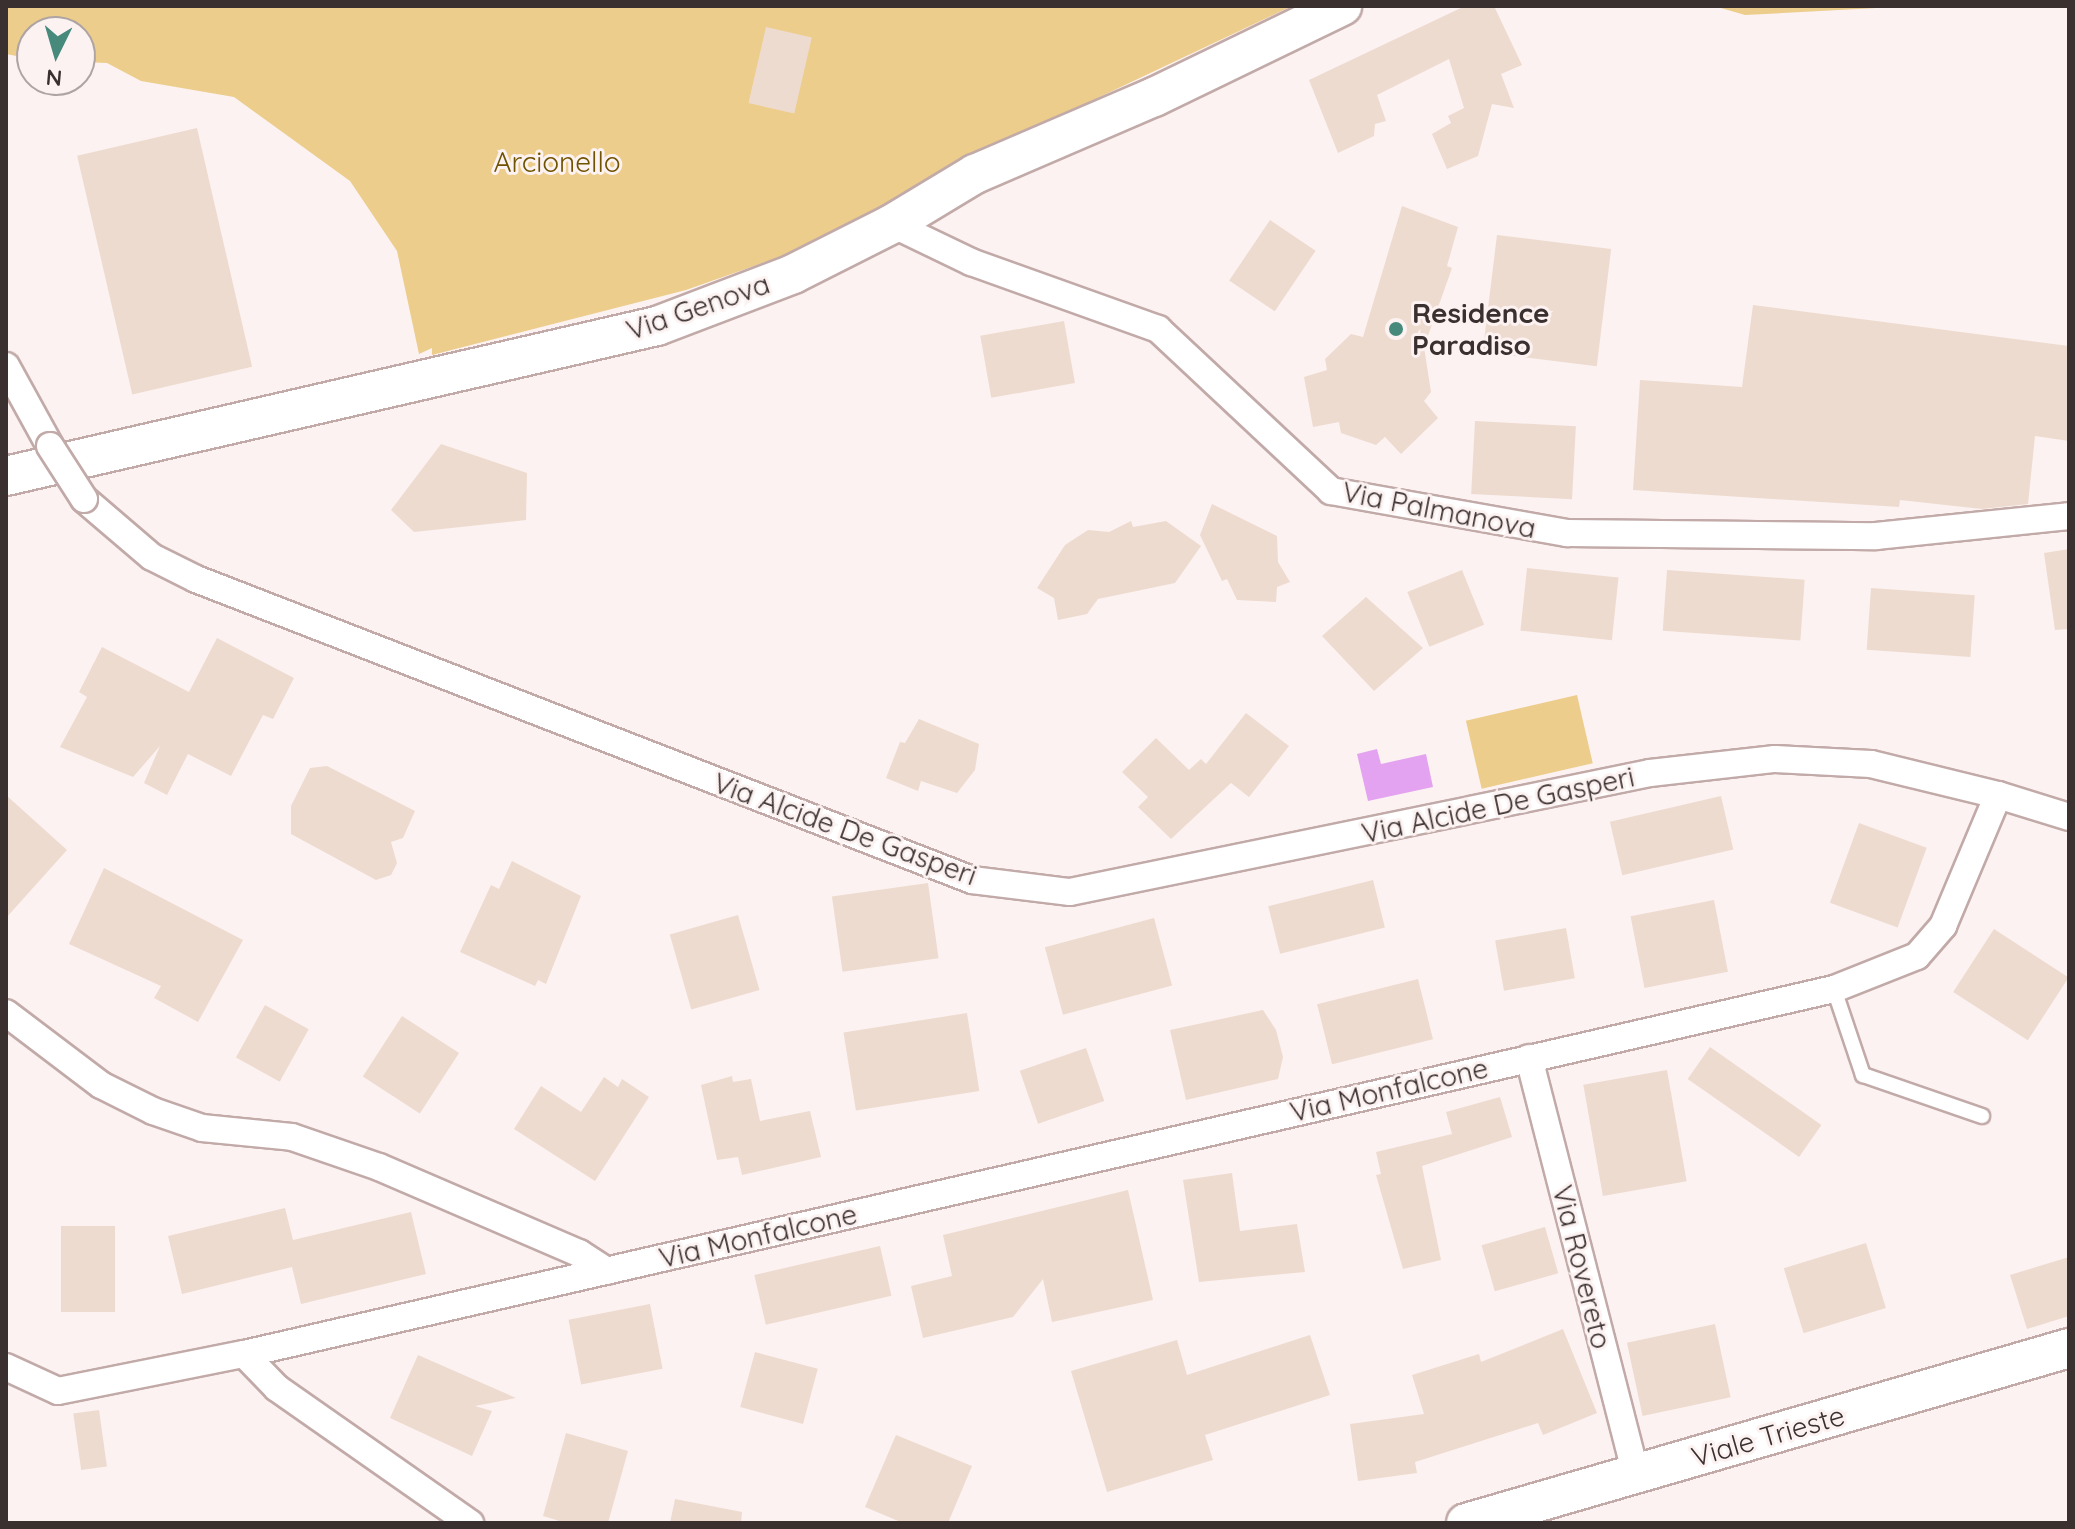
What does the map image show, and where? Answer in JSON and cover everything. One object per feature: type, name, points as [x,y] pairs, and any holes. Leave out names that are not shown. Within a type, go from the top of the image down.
[{"type":"main road","name":"Via Genova","points":[[6,476],[657,326],[793,274],[892,224],[975,174],[1154,97],[1342,6]]},
{"type":"main road","name":"Viale Trieste","points":[[1466,1523],[2069,1348]]},
{"type":"street","name":"Via Palmanova","points":[[892,224],[971,262],[1158,329],[1331,491],[1567,533],[1876,536],[2069,516]]},
{"type":"street","name":"Via Alcide De Gasperi","points":[[6,366],[50,446],[84,499],[152,557],[196,579],[972,880],[1070,892],[1650,773],[1775,759],[1871,764],[1998,795]]},
{"type":"street","points":[[1998,795],[2069,817]]},
{"type":"street","name":"Via Monfalcone","points":[[6,1367],[58,1391],[244,1354],[1834,989],[1917,956],[1943,926],[1998,795]]},
{"type":"street","points":[[6,1013],[101,1085],[153,1111],[202,1128],[292,1137],[379,1167],[579,1253],[607,1271]]},
{"type":"street","name":"Via Rovereto","points":[[1529,1058],[1636,1475]]},
{"type":"street","points":[[244,1354],[277,1388],[470,1523]]},
{"type":"lane","points":[[1834,989],[1863,1075],[1982,1116]]},
{"type":"green space","name":"Arcionello","points":[[6,6],[1292,6],[937,174],[831,239],[686,290],[432,355],[432,348],[419,354],[397,251],[350,181],[234,97],[141,81],[107,63],[96,63],[96,16],[16,16],[16,56],[6,54]]},
{"type":"green space","points":[[1714,6],[1914,6],[1745,15]]},
{"type":"green space","points":[[1577,695],[1593,763],[1482,789],[1466,721]]},
{"type":"shaded area","points":[[1377,749],[1381,764],[1426,754],[1433,787],[1368,801],[1357,754]]},
{"type":"building","points":[[1465,6],[1494,6],[1522,65],[1501,74],[1514,108],[1492,104],[1478,156],[1447,169],[1432,134],[1451,123],[1448,116],[1464,108],[1449,59],[1377,95],[1386,121],[1375,124],[1374,136],[1338,153],[1309,80]]},
{"type":"building","points":[[766,27],[812,38],[794,114],[748,103]]},
{"type":"building","points":[[197,128],[252,367],[132,394],[77,156]]},
{"type":"building","name":"Residence Paradiso","points":[[1402,206],[1458,227],[1447,266],[1452,268],[1424,347],[1431,392],[1424,401],[1438,418],[1401,454],[1385,437],[1376,445],[1341,433],[1339,422],[1313,427],[1304,377],[1327,370],[1325,359],[1351,334],[1363,337]]},
{"type":"building","points":[[1270,220],[1316,251],[1275,311],[1229,281]]},
{"type":"building","points":[[1497,235],[1611,249],[1597,366],[1483,352]]},
{"type":"building","points":[[1753,305],[2069,346],[2069,441],[2035,436],[2028,504],[1982,509],[1900,500],[1899,507],[1633,490],[1640,380],[1742,387]]},
{"type":"building","points":[[1064,321],[1075,383],[991,398],[980,336]]},
{"type":"building","points":[[1475,421],[1576,426],[1572,499],[1471,494]]},
{"type":"building","points":[[441,444],[527,473],[526,520],[414,532],[391,510]]},
{"type":"building","points":[[1212,504],[1277,536],[1278,562],[1290,582],[1277,587],[1276,602],[1237,600],[1227,579],[1222,581],[1200,535]]},
{"type":"building","points":[[1131,521],[1133,527],[1166,521],[1201,546],[1175,583],[1098,599],[1087,614],[1058,620],[1054,598],[1037,588],[1065,545],[1088,530],[1109,532]]},
{"type":"building","points":[[2069,549],[2069,629],[2055,630],[2044,553]]},
{"type":"building","points":[[1527,568],[1618,578],[1612,640],[1520,631]]},
{"type":"building","points":[[1462,570],[1484,625],[1429,647],[1407,592]]},
{"type":"building","points":[[1667,570],[1805,580],[1800,640],[1663,631]]},
{"type":"building","points":[[1871,588],[1975,595],[1970,657],[1867,650]]},
{"type":"building","points":[[1366,597],[1423,648],[1374,691],[1322,636]]},
{"type":"building","points":[[217,638],[294,678],[273,719],[263,715],[231,776],[188,754],[167,795],[144,783],[160,746],[133,777],[60,747],[87,697],[79,692],[102,647],[189,692]]},
{"type":"building","points":[[1246,713],[1289,746],[1249,797],[1231,783],[1171,839],[1138,807],[1148,797],[1122,772],[1156,738],[1189,770],[1201,759],[1206,764]]},
{"type":"building","points":[[919,719],[979,744],[975,770],[957,793],[921,781],[918,791],[886,778],[900,742],[905,743]]},
{"type":"building","points":[[327,766],[415,811],[403,838],[391,842],[397,863],[391,875],[376,880],[291,834],[291,806],[310,768]]},
{"type":"building","points":[[6,795],[67,850],[6,918]]},
{"type":"building","points":[[1721,796],[1733,850],[1622,875],[1610,822]]},
{"type":"building","points":[[1859,823],[1927,848],[1898,927],[1830,903]]},
{"type":"building","points":[[512,861],[581,896],[546,984],[538,980],[535,986],[460,952],[491,885],[499,889]]},
{"type":"building","points":[[104,868],[243,940],[198,1022],[154,998],[161,986],[69,944]]},
{"type":"building","points":[[1373,880],[1385,928],[1280,954],[1268,906]]},
{"type":"building","points":[[928,883],[939,958],[843,972],[832,896]]},
{"type":"building","points":[[1714,900],[1728,972],[1644,988],[1631,916]]},
{"type":"building","points":[[738,915],[759,990],[691,1010],[670,935]]},
{"type":"building","points":[[1154,918],[1172,986],[1063,1015],[1045,947]]},
{"type":"building","points":[[1566,928],[1575,978],[1504,991],[1495,941]]},
{"type":"building","points":[[1994,929],[2069,977],[2028,1040],[1953,992]]},
{"type":"building","points":[[1418,979],[1433,1039],[1332,1064],[1317,1004]]},
{"type":"building","points":[[265,1005],[309,1029],[280,1082],[236,1057]]},
{"type":"building","points":[[1263,1010],[1276,1030],[1283,1057],[1278,1079],[1186,1100],[1170,1030]]},
{"type":"building","points":[[967,1013],[979,1091],[856,1111],[844,1033]]},
{"type":"building","points":[[402,1016],[459,1053],[420,1113],[363,1076]]},
{"type":"building","points":[[1710,1047],[1821,1125],[1799,1157],[1688,1079]]},
{"type":"building","points":[[1086,1048],[1104,1101],[1038,1124],[1020,1071]]},
{"type":"building","points":[[1667,1070],[1687,1181],[1603,1196],[1583,1085]]},
{"type":"building","points":[[732,1076],[733,1082],[751,1079],[760,1121],[810,1111],[821,1157],[742,1175],[738,1157],[717,1160],[701,1085]]},
{"type":"building","points":[[604,1077],[618,1087],[622,1079],[649,1097],[595,1181],[514,1129],[541,1086],[581,1112]]},
{"type":"building","points":[[1500,1097],[1512,1137],[1422,1166],[1441,1260],[1403,1269],[1376,1175],[1381,1174],[1376,1152],[1452,1134],[1446,1112]]},
{"type":"building","points":[[1232,1173],[1240,1231],[1297,1224],[1305,1272],[1199,1282],[1183,1180]]},
{"type":"building","points":[[1128,1190],[1153,1300],[1052,1322],[1043,1279],[1013,1317],[923,1338],[911,1286],[952,1276],[943,1235]]},
{"type":"building","points":[[285,1208],[293,1240],[411,1212],[426,1274],[301,1304],[292,1267],[182,1294],[168,1236]]},
{"type":"building","points":[[61,1226],[115,1226],[115,1312],[61,1312]]},
{"type":"building","points":[[1545,1227],[1558,1273],[1495,1291],[1482,1245]]},
{"type":"building","points":[[1866,1243],[1886,1308],[1804,1333],[1784,1268]]},
{"type":"building","points":[[880,1246],[891,1296],[766,1325],[754,1275]]},
{"type":"building","points":[[2069,1257],[2069,1316],[2027,1329],[2010,1275]]},
{"type":"building","points":[[650,1304],[663,1369],[581,1385],[569,1320]]},
{"type":"building","points":[[1715,1324],[1731,1397],[1643,1416],[1627,1343]]},
{"type":"building","points":[[1563,1329],[1597,1413],[1543,1435],[1538,1423],[1415,1462],[1417,1473],[1358,1481],[1350,1424],[1424,1414],[1412,1375],[1479,1354],[1481,1362]]},
{"type":"building","points":[[1310,1335],[1330,1395],[1205,1435],[1213,1460],[1107,1492],[1071,1371],[1177,1340],[1187,1375]]},
{"type":"building","points":[[755,1352],[818,1369],[803,1424],[740,1407]]},
{"type":"building","points":[[418,1355],[516,1398],[475,1406],[492,1411],[472,1456],[390,1418]]},
{"type":"building","points":[[99,1410],[107,1466],[81,1470],[73,1414]]},
{"type":"building","points":[[566,1433],[628,1451],[608,1523],[566,1523],[543,1516]]},
{"type":"building","points":[[896,1435],[972,1466],[948,1523],[903,1523],[865,1507]]},
{"type":"building","points":[[675,1499],[742,1512],[741,1523],[670,1523]]},
{"type":"place","name":"Residence Paradiso","points":[[1396,329]]}]
